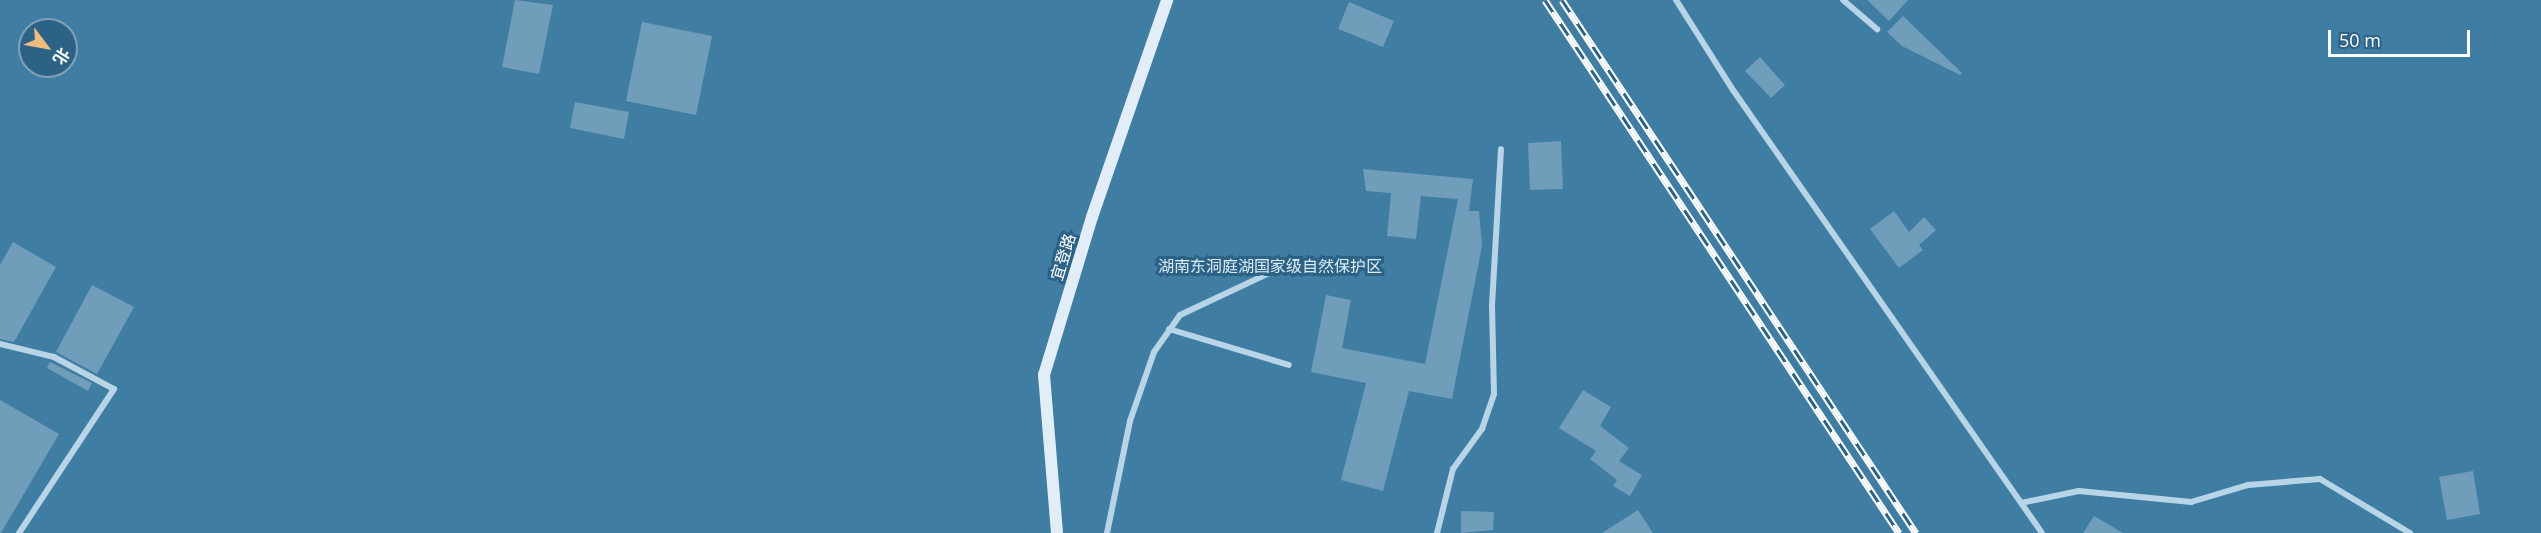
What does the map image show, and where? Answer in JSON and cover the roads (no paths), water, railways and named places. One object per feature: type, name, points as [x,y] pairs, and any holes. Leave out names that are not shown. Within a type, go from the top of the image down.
[{"type":"street","name":"宜登路","points":[[1057,533],[1044,375],[1092,217],[1167,0]]},
{"type":"street","points":[[1676,0],[1733,90],[2042,533]]},
{"type":"street","points":[[1843,0],[1877,29]]},
{"type":"street","points":[[1437,533],[1453,469],[1482,429],[1494,394],[1492,305],[1501,148]]},
{"type":"street","points":[[1107,533],[1130,421],[1154,352],[1169,329],[1180,315],[1221,293],[1297,260],[1312,264]]},
{"type":"street","points":[[1169,329],[1289,365]]},
{"type":"street","points":[[0,344],[54,357],[114,388],[19,533]]},
{"type":"street","points":[[2021,503],[2079,491],[2191,502],[2248,485],[2320,479],[2410,533]]},
{"type":"railway","points":[[1545,0],[1899,533]]},
{"type":"railway","points":[[1562,0],[1916,533]]},
{"type":"park label","name":"湖南东洞庭湖国家级自然保护区","points":[[1270,266]]}]
